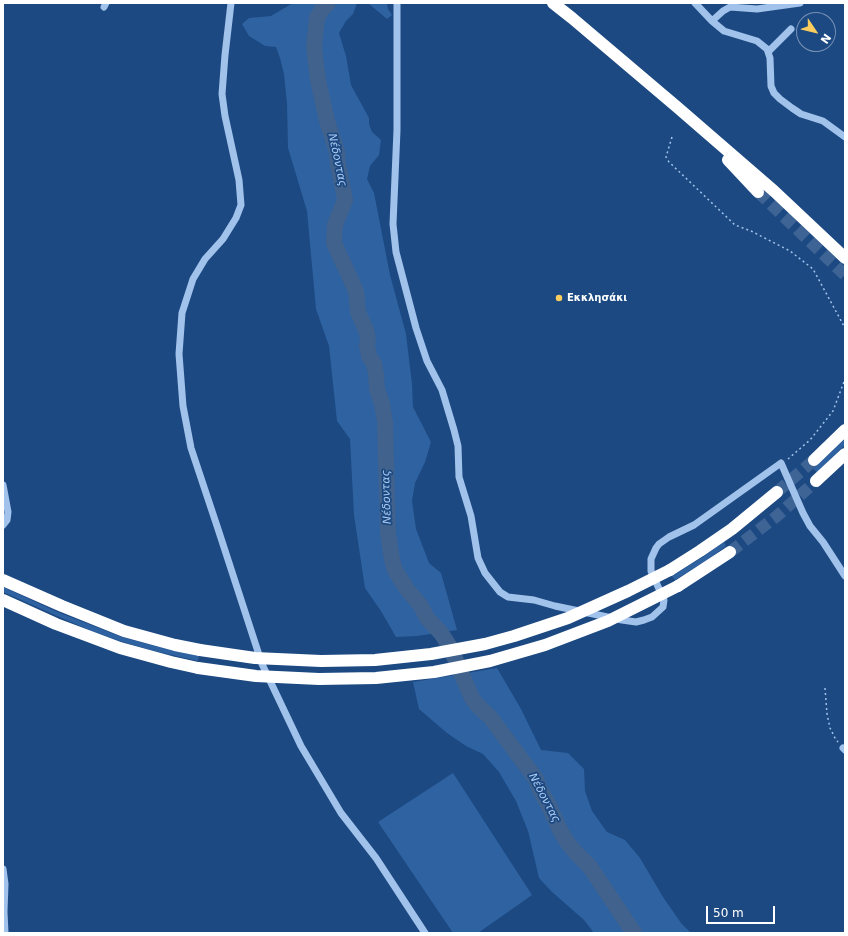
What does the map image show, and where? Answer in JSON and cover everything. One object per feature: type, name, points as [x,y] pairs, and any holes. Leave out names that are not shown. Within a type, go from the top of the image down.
[{"type":"highway","points":[[552,3],[578,22],[678,107],[774,192],[845,258]]},
{"type":"highway","points":[[678,107],[758,192]]},
{"type":"highway","points":[[814,460],[845,430]]},
{"type":"highway","points":[[816,481],[845,454]]},
{"type":"highway","points":[[3,580],[124,631],[200,650],[255,658],[320,662],[375,660],[431,654],[485,644],[546,625],[599,605],[650,581],[700,551],[732,529],[777,492]]},
{"type":"highway","points":[[3,600],[56,624],[114,646],[149,657],[198,668],[256,676],[319,679],[376,678],[434,672],[490,661],[551,642],[608,621],[658,597],[678,586],[730,552]]},
{"type":"street","points":[[231,3],[222,94],[225,116],[239,180],[241,205],[236,218],[224,239],[205,259],[193,279],[182,313],[179,354],[183,406],[191,448],[262,664],[300,746],[342,813],[376,858],[425,933]]},
{"type":"street","points":[[397,3],[397,130],[393,224],[396,252],[416,328],[427,360],[442,390],[454,430],[458,446],[459,477],[471,516],[478,558],[485,573],[500,592],[508,597],[534,600],[622,620],[636,622],[644,620],[652,617],[663,607],[664,600],[651,571],[651,559],[656,548],[664,540],[694,525],[781,464],[802,513],[810,526],[824,542],[845,576]]},
{"type":"street","points":[[695,3],[712,21],[728,33],[757,41],[765,46],[769,51],[771,63],[770,84],[772,90],[777,96],[795,111],[823,121],[844,133]]},
{"type":"street","points":[[712,21],[731,5],[757,9],[800,3]]},
{"type":"street","points":[[769,51],[791,29]]},
{"type":"street","points":[[3,485],[8,512],[7,520],[3,525]]},
{"type":"street","points":[[3,869],[6,884],[4,912],[5,933]]},
{"type":"path","points":[[672,138],[666,157],[668,162],[735,225],[751,231],[790,251],[813,269],[845,328]]},
{"type":"path","points":[[781,464],[795,454],[810,440],[833,411],[845,379]]},
{"type":"path","points":[[825,688],[827,714],[830,728],[835,738],[844,749]]},
{"type":"shaded area","points":[[293,3],[357,3],[353,14],[346,21],[339,33],[346,56],[351,85],[369,118],[369,124],[372,132],[381,140],[379,155],[370,166],[367,179],[374,193],[390,275],[406,334],[413,407],[431,442],[425,462],[415,483],[412,501],[416,529],[429,563],[441,573],[457,630],[417,636],[396,637],[381,611],[365,588],[354,515],[350,439],[337,421],[329,346],[316,309],[307,211],[288,148],[287,104],[284,74],[276,47],[265,46],[249,36],[242,24],[249,18],[271,16]]},
{"type":"shaded area","points":[[368,3],[387,3],[388,9],[392,15],[387,19]]},
{"type":"shaded area","points":[[845,439],[845,445],[817,472],[813,469]]},
{"type":"shaded area","points":[[724,542],[726,546],[707,560],[675,580],[672,576],[703,557]]},
{"type":"shaded area","points":[[3,587],[60,613],[122,637],[199,656],[198,661],[150,650],[91,631],[3,592]]},
{"type":"shaded area","points":[[497,668],[521,709],[541,750],[568,753],[584,769],[585,791],[592,811],[607,832],[625,840],[640,858],[663,897],[681,923],[691,933],[594,933],[584,920],[551,891],[539,878],[528,831],[516,801],[499,772],[483,754],[466,746],[447,733],[419,709],[413,682]]},
{"type":"shaded area","points":[[453,773],[532,895],[478,933],[453,933],[378,822]]},
{"type":"waterway","name":"Νέδoντας","points":[[328,3],[322,9],[317,18],[314,47],[318,80],[327,121],[337,152],[345,200],[335,225],[334,243],[356,291],[358,312],[366,330],[369,356],[374,364],[377,389],[382,404],[385,422],[388,533],[395,570],[406,588],[421,606],[427,618],[441,633],[450,647],[472,698],[490,717],[536,779],[539,788],[567,842],[590,867],[634,933]]},
{"type":"tunnel","points":[[758,192],[845,275]]},
{"type":"tunnel","points":[[777,492],[814,460]]},
{"type":"tunnel","points":[[730,552],[777,516],[816,481]]},
{"type":"place","name":"Εκκλησάκι","points":[[559,298]]}]
